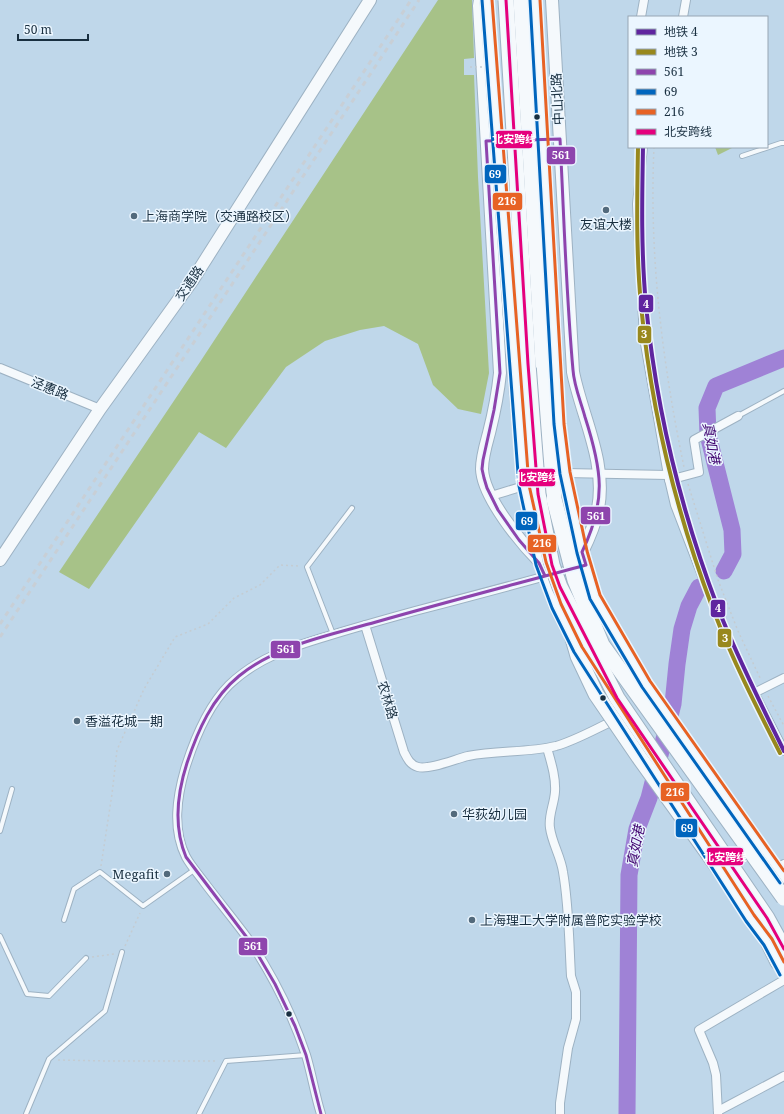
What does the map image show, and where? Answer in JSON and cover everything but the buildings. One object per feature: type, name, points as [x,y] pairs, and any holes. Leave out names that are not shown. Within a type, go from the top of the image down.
[{"type":"highway","points":[[506,0],[528,364],[538,494],[546,568],[578,656],[596,694],[639,757],[761,927],[782,961]]},
{"type":"highway","points":[[521,0],[543,364],[554,499],[575,580],[602,645],[784,898]]},
{"type":"highway","points":[[546,568],[560,587],[617,698],[767,918],[782,961]]},
{"type":"main road","name":"交通路","points":[[0,560],[100,409],[192,281],[345,37],[370,0]]},
{"type":"main road","points":[[480,0],[479,6],[484,108],[500,373],[496,402],[482,468],[486,486],[509,526],[524,546],[546,568]]},
{"type":"main road","points":[[487,0],[524,486],[556,606],[578,649],[621,718],[750,918],[782,961]]},
{"type":"main road","name":"中山北路","points":[[535,0],[559,424],[565,473],[582,552],[595,597],[646,684],[682,735],[780,866],[784,880]]},
{"type":"main road","name":"中山北路","points":[[552,0],[573,372],[576,387],[597,456],[600,489],[598,508],[590,535],[582,552]]},
{"type":"street","points":[[641,16],[644,0]]},
{"type":"street","points":[[683,16],[686,0]]},
{"type":"street","points":[[643,148],[637,204],[644,338],[675,505],[724,630],[784,751]]},
{"type":"street","name":"泾惠路","points":[[0,368],[100,409]]},
{"type":"street","points":[[565,473],[599,473],[669,477],[686,476],[699,472],[694,440],[738,416]]},
{"type":"street","points":[[491,496],[524,486]]},
{"type":"street","points":[[320,1114],[306,1055],[289,1013],[265,965],[250,942],[194,870],[186,857],[182,846],[177,821],[177,809],[182,781],[199,733],[214,703],[228,686],[259,662],[289,648],[546,568],[586,565]]},
{"type":"street","name":"农林路","points":[[365,624],[404,752],[412,764],[418,767],[424,767],[467,756],[547,748],[565,742],[621,718]]},
{"type":"street","points":[[754,693],[784,678]]},
{"type":"street","points":[[547,748],[555,786],[555,794],[550,814],[550,830],[559,854],[563,872],[571,976],[576,992],[576,1019],[568,1048],[560,1103],[560,1114]]},
{"type":"street","points":[[784,980],[699,1030],[713,1063],[716,1075],[718,1112],[784,1076]]},
{"type":"lane","points":[[484,108],[558,108]]},
{"type":"lane","points":[[523,126],[559,125]]},
{"type":"lane","points":[[486,127],[516,126]]},
{"type":"lane","points":[[486,141],[560,139]]},
{"type":"lane","points":[[768,147],[784,143]]},
{"type":"lane","points":[[742,156],[766,148]]},
{"type":"lane","points":[[487,161],[560,156]]},
{"type":"lane","points":[[738,416],[784,391]]},
{"type":"lane","points":[[333,634],[307,567],[352,508]]},
{"type":"lane","points":[[0,831],[12,789]]},
{"type":"lane","points":[[64,920],[74,889],[100,872],[143,906],[194,870]]},
{"type":"lane","points":[[0,936],[26,994],[49,996],[86,958]]},
{"type":"lane","points":[[26,1114],[49,1059],[105,1011],[122,952]]},
{"type":"lane","points":[[199,1114],[226,1061],[306,1055]]},
{"type":"path","points":[[654,148],[653,212],[657,299],[668,384],[686,476],[708,549],[738,631],[760,680],[774,683]]},
{"type":"path","points":[[100,872],[112,794],[116,750],[144,689],[175,637],[208,624],[234,598],[260,586],[280,565],[307,567]]},
{"type":"path","points":[[764,688],[784,726]]},
{"type":"path","points":[[86,958],[122,952],[143,906]]},
{"type":"path","points":[[49,1059],[107,1061],[226,1061]]},
{"type":"green space","points":[[438,0],[472,0],[474,58],[464,59],[464,75],[474,75],[489,373],[481,414],[458,409],[433,385],[418,344],[384,326],[360,330],[325,341],[286,367],[226,448],[199,432],[89,589],[59,572],[200,362]]},
{"type":"green space","points":[[715,148],[732,148],[718,155]]},
{"type":"waterway","name":"真如港","points":[[724,571],[733,554],[732,530],[708,435],[707,408],[716,386],[784,358]]},
{"type":"waterway","name":"真如港","points":[[627,1114],[629,875],[637,829],[649,798],[673,704],[682,629],[689,606],[699,587]]},
{"type":"railway","points":[[0,624],[411,0]]},
{"type":"railway","points":[[0,637],[419,0]]},
{"type":"metro line","name":"3","points":[[638,148],[637,207],[639,285],[645,344],[651,383],[667,460],[688,535],[720,628],[753,700],[780,753]]},
{"type":"metro line","name":"4","points":[[643,148],[642,206],[644,285],[650,344],[663,421],[682,497],[718,608],[741,662],[784,751]]},
{"type":"transit line","name":"69","points":[[482,0],[519,486],[536,565],[552,608],[574,652],[746,921],[764,945],[780,975]]},
{"type":"transit line","name":"216","points":[[492,0],[529,485],[546,562],[561,604],[582,647],[754,915],[772,939],[784,962]]},
{"type":"transit line","name":"北安跨线","points":[[506,0],[528,364],[538,494],[552,565],[560,587],[617,698],[767,918],[784,949]]},
{"type":"transit line","name":"69","points":[[530,0],[554,424],[560,474],[577,553],[590,599],[642,687],[780,883]]},
{"type":"transit line","name":"216","points":[[540,0],[564,424],[570,472],[587,551],[600,595],[650,681],[784,871]]},
{"type":"transit line","name":"561","points":[[321,1114],[306,1055],[295,1026],[275,984],[251,943],[186,857],[179,834],[178,822],[181,786],[187,763],[196,739],[214,704],[229,685],[239,676],[270,656],[304,642],[586,565],[582,552],[595,516],[599,485],[595,453],[576,388],[574,376],[567,283],[560,139],[486,141],[500,373],[482,469],[487,488],[498,510],[519,540],[539,563],[545,576]]},
{"type":"place","name":"友谊大楼","points":[[606,210]]},
{"type":"place","name":"上海商学院（交通路校区）","points":[[134,216]]},
{"type":"place","name":"香溢花城一期","points":[[77,721]]},
{"type":"place","name":"华荻幼儿园","points":[[454,814]]},
{"type":"place","name":"Megafit","points":[[167,874]]},
{"type":"place","name":"上海理工大学附属普陀实验学校","points":[[472,920]]}]
